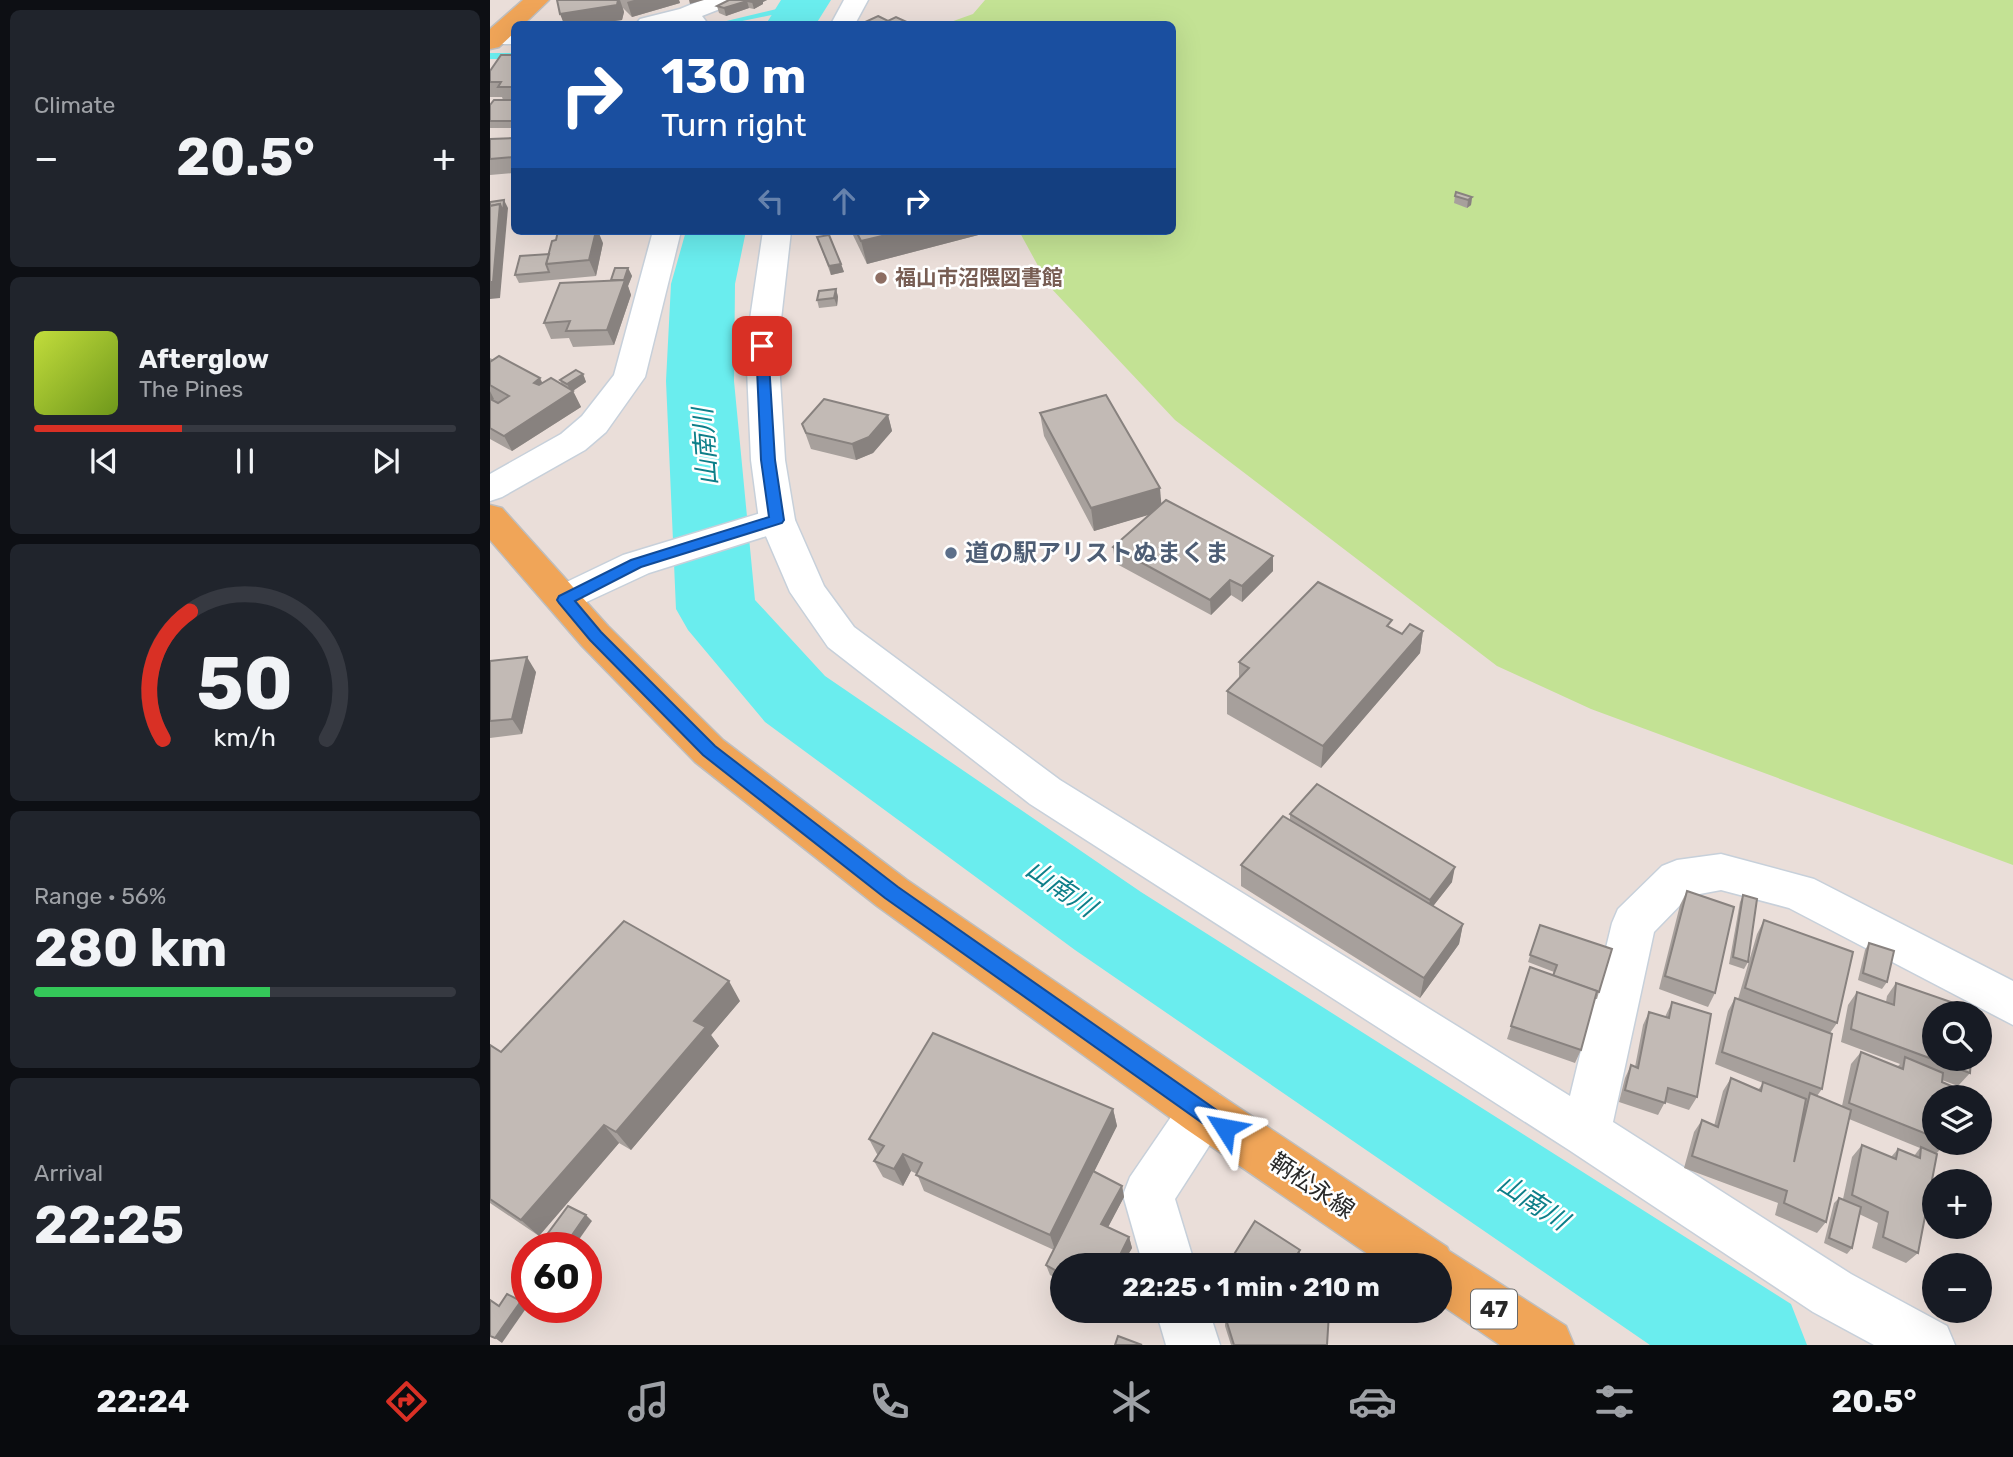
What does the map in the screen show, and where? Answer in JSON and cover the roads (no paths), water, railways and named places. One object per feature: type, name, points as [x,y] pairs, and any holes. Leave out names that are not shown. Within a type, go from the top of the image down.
[{"type":"main road","points":[[515,21],[537,0]]},
{"type":"main road","points":[[497,38],[511,25]]},
{"type":"main road","name":"鞆松永線","points":[[490,517],[595,636],[709,751],[891,893],[1203,1112],[1411,1253]]},
{"type":"main road","name":"47","points":[[1452,1281],[1547,1345]]},
{"type":"street","points":[[674,21],[692,19],[722,0]]},
{"type":"street","points":[[845,21],[856,0]]},
{"type":"street","points":[[490,489],[573,442],[594,424],[629,377],[666,235]]},
{"type":"street","points":[[776,235],[762,346],[768,460],[764,524],[841,637],[1034,784],[1586,1133],[1832,1293],[1928,1345]]},
{"type":"street","points":[[565,600],[636,564],[764,524]]},
{"type":"street","points":[[1586,1133],[1634,923],[1677,879],[1721,872],[1799,892],[2013,1004]]},
{"type":"street","points":[[1165,1253],[1148,1195],[1203,1112]]},
{"type":"street","points":[[1187,1323],[1193,1345]]},
{"type":"waterway","name":"山南川","points":[[793,21],[806,0]]},
{"type":"waterway","points":[[732,21],[802,6]]},
{"type":"waterway","points":[[490,56],[511,56]]},
{"type":"waterway","name":"山南川","points":[[715,235],[703,284],[700,381],[716,609],[795,699],[1108,921],[1750,1345]]},
{"type":"place","name":"福山市沼隈図書館","points":[[881,278]]},
{"type":"place","name":"道の駅アリストぬまくま","points":[[951,553]]}]
